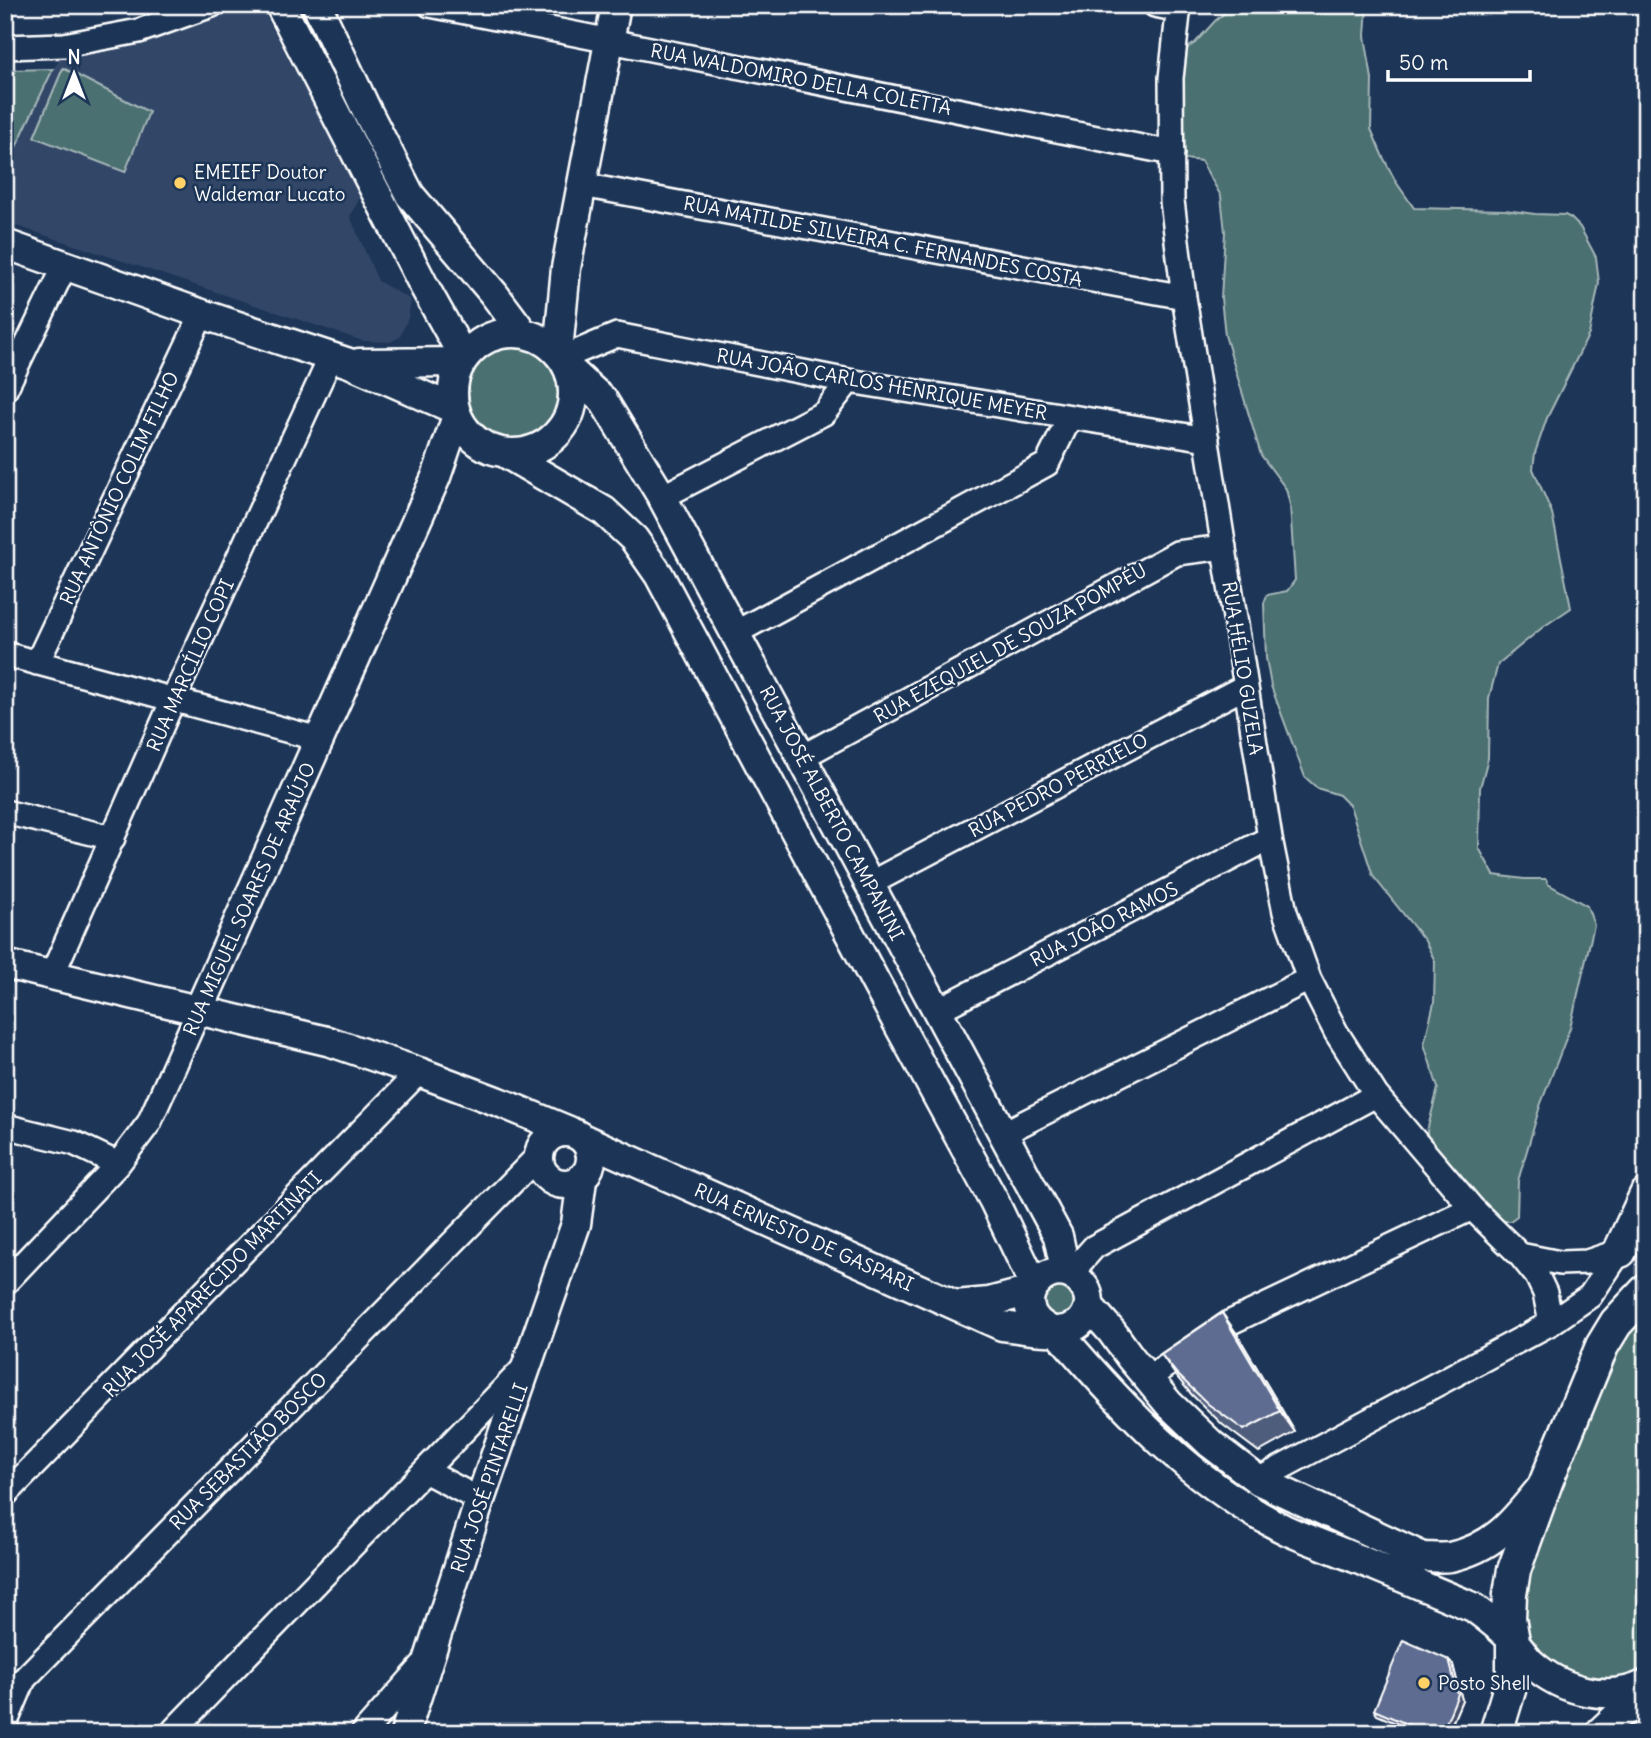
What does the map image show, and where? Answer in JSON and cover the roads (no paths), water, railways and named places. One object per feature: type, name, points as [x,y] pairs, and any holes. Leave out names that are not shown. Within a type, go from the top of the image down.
[{"type":"main road","points":[[1620,1251],[1646,1195]]},
{"type":"main road","points":[[1496,1733],[1513,1677],[1513,1641],[1509,1618],[1514,1570],[1546,1482],[1602,1346],[1616,1323],[1640,1299]]},
{"type":"main road","points":[[1602,1733],[1646,1692]]},
{"type":"street","points":[[5,47],[64,45],[139,31],[212,5]]},
{"type":"street","points":[[279,5],[463,360]]},
{"type":"street","points":[[317,5],[410,195],[529,335]]},
{"type":"street","name":"RUA WALDOMIRO DELLA COLETTA","points":[[430,5],[1172,153]]},
{"type":"street","points":[[563,359],[542,340],[529,335],[501,334],[480,342],[463,360],[455,376],[452,393],[455,412],[466,431],[478,443],[499,452],[526,452],[546,444],[562,430],[571,411],[574,390],[563,359],[566,268],[616,5]]},
{"type":"street","points":[[1155,5],[1179,7]]},
{"type":"street","name":"RUA HÉLIO GUZELA","points":[[1179,7],[1171,78],[1172,201],[1184,297],[1270,838],[1285,912],[1309,979],[1336,1032],[1376,1095],[1472,1208],[1520,1255],[1537,1276],[1545,1293],[1551,1323]]},
{"type":"street","name":"RUA MATILDE SILVEIRA C. FERNANDES COSTA","points":[[582,185],[1184,297]]},
{"type":"street","points":[[5,244],[340,360],[455,412]]},
{"type":"street","points":[[5,390],[65,266]]},
{"type":"street","points":[[529,335],[566,268]]},
{"type":"street","name":"RUA ANTÔNIO COLIM FILHO","points":[[37,663],[202,314]]},
{"type":"street","name":"RUA JOÃO CARLOS HENRIQUE MEYER","points":[[563,359],[617,335],[849,381],[1207,439]]},
{"type":"street","name":"RUA JOSÉ ALBERTO CAMPANINI","points":[[563,359],[603,400],[662,497],[1059,1236],[1068,1273]]},
{"type":"street","points":[[340,360],[463,360]]},
{"type":"street","name":"RUA MARCÍLIO COPI","points":[[52,975],[173,700],[340,360]]},
{"type":"street","points":[[662,497],[824,413],[849,381]]},
{"type":"street","name":"RUA MIGUEL SOARES DE ARAÚJO","points":[[5,1283],[118,1164],[149,1123],[436,477],[455,412]]},
{"type":"street","points":[[735,632],[1047,464],[1070,417]]},
{"type":"street","name":"RUA JOSÉ ALBERTO CAMPANINI","points":[[499,452],[604,511],[634,539],[659,575],[994,1201],[1033,1288]]},
{"type":"street","name":"RUA MIGUEL SOARES DE ARAÚJO","points":[[436,477],[452,462],[466,455],[499,452]]},
{"type":"street","name":"RUA EZEQUIEL DE SOUZA POMPÉU","points":[[802,757],[1177,553],[1224,547]]},
{"type":"street","points":[[5,654],[320,739]]},
{"type":"street","name":"RUA PEDRO PERRIELO","points":[[870,884],[1246,686]]},
{"type":"street","points":[[5,813],[113,838]]},
{"type":"street","name":"RUA JOÃO RAMOS","points":[[938,1010],[1270,838]]},
{"type":"street","name":"RUA ERNESTO DE GASPARI","points":[[5,964],[331,1042],[419,1072],[577,1135],[1002,1326],[1055,1332]]},
{"type":"street","points":[[1004,1133],[1309,979]]},
{"type":"street","name":"RUA JOSÉ APARECIDO MARTINATI","points":[[5,1495],[419,1072]]},
{"type":"street","points":[[1068,1273],[1094,1247],[1376,1095]]},
{"type":"street","name":"RUA ERNESTO DE GASPARI","points":[[504,1104],[540,1157]]},
{"type":"street","points":[[5,1126],[74,1143],[118,1164]]},
{"type":"street","points":[[553,1134],[577,1135],[592,1154],[578,1179],[550,1181],[540,1157],[553,1134]]},
{"type":"street","name":"RUA SEBASTIÃO BOSCO","points":[[5,1724],[24,1679],[540,1157]]},
{"type":"street","name":"RUA ERNESTO DE GASPARI","points":[[578,1179],[652,1169]]},
{"type":"street","name":"RUA JOSÉ PINTARELLI","points":[[405,1733],[480,1500],[576,1224],[578,1179]]},
{"type":"street","points":[[1148,1378],[1229,1323],[1472,1208]]},
{"type":"street","points":[[1520,1255],[1560,1263],[1587,1262],[1620,1251]]},
{"type":"street","points":[[1258,1480],[1551,1323],[1590,1296],[1620,1251]]},
{"type":"street","points":[[1055,1332],[1069,1331],[1078,1325],[1089,1306],[1088,1293],[1081,1282],[1068,1273],[1054,1272],[1043,1276],[1033,1288],[1029,1303],[1032,1316],[1040,1326],[1055,1332],[1149,1431],[1195,1472],[1286,1529],[1473,1607],[1496,1624],[1531,1663],[1557,1681],[1583,1691],[1611,1694],[1646,1684]]},
{"type":"street","name":"RUA ERNESTO DE GASPARI","points":[[956,1305],[989,1302],[1033,1288]]},
{"type":"street","points":[[1089,1306],[1170,1405],[1211,1444],[1258,1480],[1423,1557],[1449,1557],[1482,1546],[1509,1527],[1546,1482]]},
{"type":"street","points":[[172,1733],[528,1364]]},
{"type":"street","points":[[425,1471],[480,1500]]},
{"type":"street","points":[[363,1733],[427,1661]]},
{"type":"place","name":"EMEIEF Doutor Waldemar Lucato","points":[[180,183]]},
{"type":"place","name":"Posto Shell","points":[[1424,1683]]}]
